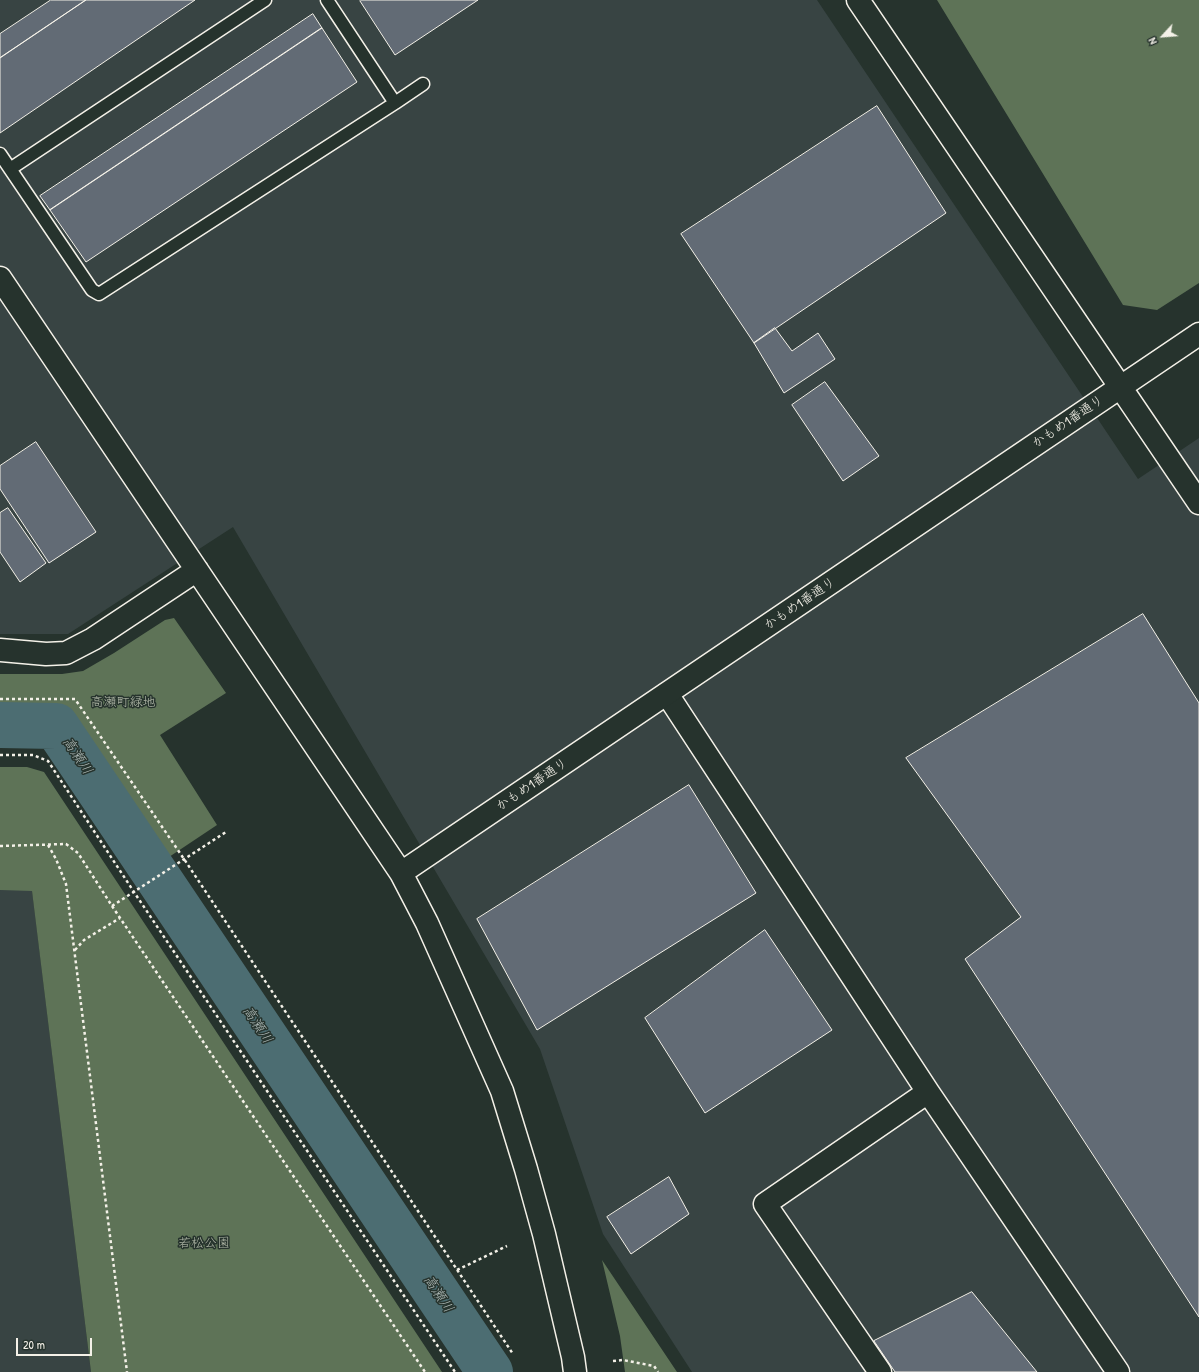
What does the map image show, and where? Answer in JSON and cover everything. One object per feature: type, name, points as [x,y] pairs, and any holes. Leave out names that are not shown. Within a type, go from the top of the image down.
[{"type":"street","points":[[858,0],[1199,503]]},
{"type":"street","points":[[0,278],[401,873],[427,923],[502,1091],[544,1234],[573,1357],[575,1372]]},
{"type":"street","name":"かもめ1番通り","points":[[401,873],[1199,334]]},
{"type":"street","points":[[0,650],[46,654],[66,653],[93,639],[197,570]]},
{"type":"street","points":[[667,694],[928,1092],[1118,1372]]},
{"type":"street","points":[[880,1372],[765,1204],[928,1092]]},
{"type":"lane","points":[[10,169],[265,0]]},
{"type":"lane","points":[[326,0],[395,103]]},
{"type":"lane","points":[[0,154],[92,290],[99,294],[423,84]]},
{"type":"path","points":[[0,699],[74,699],[184,859],[513,1354]]},
{"type":"path","points":[[0,755],[33,755],[48,760],[134,892],[455,1372]]},
{"type":"path","points":[[112,906],[226,832]]},
{"type":"path","points":[[0,846],[66,844],[78,853],[120,918],[425,1372]]},
{"type":"path","points":[[48,845],[56,859],[66,884],[127,1372]]},
{"type":"path","points":[[74,950],[84,940],[120,918]]},
{"type":"path","points":[[457,1270],[507,1246]]},
{"type":"path","points":[[613,1361],[623,1360],[654,1366],[658,1372]]},
{"type":"shaded area","points":[[0,0],[817,0],[1138,479],[1199,438],[1199,1372],[692,1372],[603,1234],[540,1049],[233,527],[68,634],[0,634]]},
{"type":"shaded area","points":[[0,890],[32,890],[91,1372],[0,1372]]},
{"type":"green space","points":[[937,0],[1199,0],[1199,283],[1157,310],[1123,305]]},
{"type":"green space","name":"高瀬町緑地","points":[[174,618],[226,693],[160,735],[217,825],[169,857],[69,709],[0,709],[0,674],[62,674],[83,671],[165,620]]},
{"type":"green space","name":"若松公園","points":[[0,767],[27,767],[44,772],[442,1372],[91,1372],[32,891],[0,890]]},
{"type":"green space","points":[[602,1260],[677,1372],[625,1372],[620,1336]]},
{"type":"building","points":[[51,0],[86,0],[0,58],[0,34]]},
{"type":"building","points":[[86,0],[195,0],[0,133],[0,58]]},
{"type":"building","points":[[478,0],[395,55],[360,1]]},
{"type":"building","points":[[313,14],[322,28],[50,210],[40,196]]},
{"type":"building","points":[[322,28],[357,82],[86,262],[50,210]]},
{"type":"building","points":[[877,106],[946,213],[754,343],[681,234]]},
{"type":"building","points":[[775,328],[792,351],[818,333],[835,359],[784,393],[754,343]]},
{"type":"building","points":[[825,382],[879,456],[843,481],[792,405]]},
{"type":"building","points":[[36,442],[96,532],[49,563],[0,489],[0,466]]},
{"type":"building","points":[[8,508],[46,563],[20,582],[0,552],[0,513]]},
{"type":"building","points":[[1143,614],[1199,703],[1199,1317],[965,959],[1021,917],[906,758]]},
{"type":"building","points":[[689,785],[756,893],[537,1030],[477,919]]},
{"type":"building","points":[[765,930],[832,1030],[705,1113],[645,1018]]},
{"type":"building","points":[[669,1177],[689,1214],[631,1254],[607,1217]]},
{"type":"building","points":[[972,1292],[1037,1372],[895,1372],[874,1341]]},
{"type":"waterway","name":"高瀬川","points":[[0,725],[56,726],[490,1372]]}]
